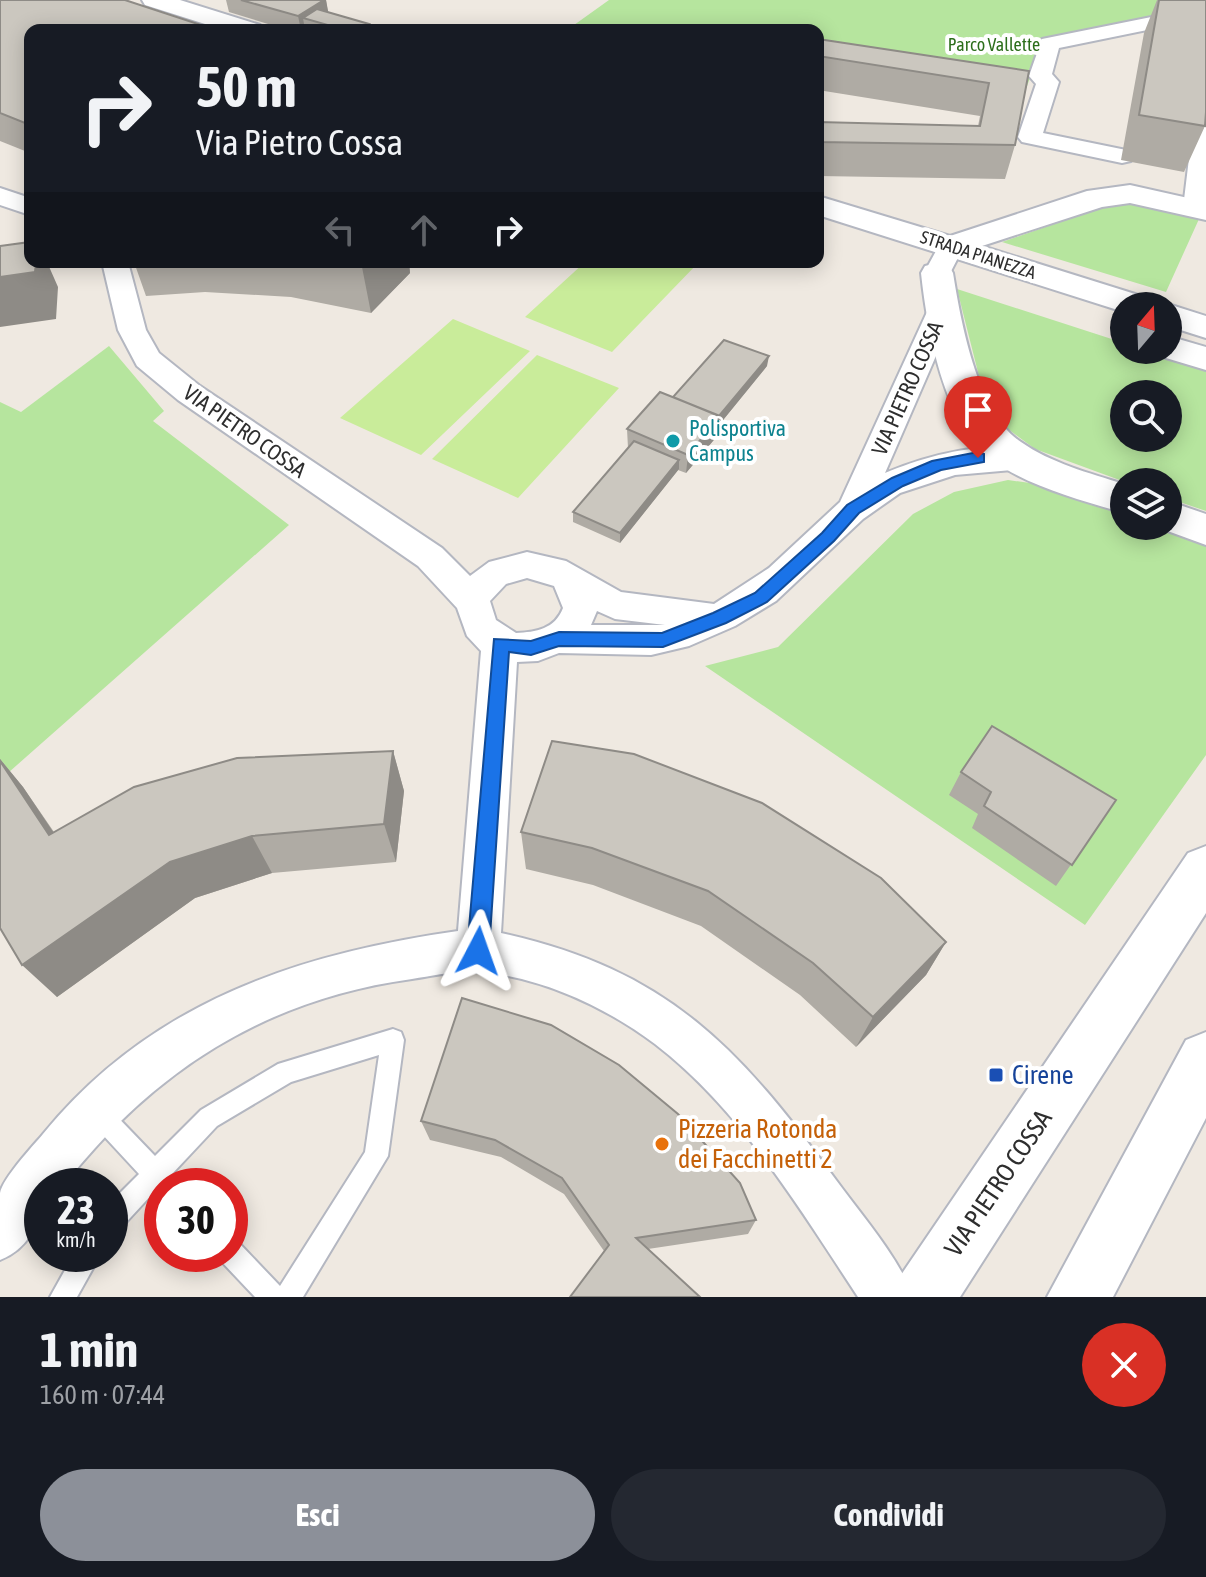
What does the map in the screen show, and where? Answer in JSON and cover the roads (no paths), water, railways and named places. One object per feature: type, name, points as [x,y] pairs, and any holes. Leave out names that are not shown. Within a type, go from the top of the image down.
[{"type":"main road","points":[[146,9],[170,24]]},
{"type":"main road","points":[[146,9],[221,24]]},
{"type":"main road","points":[[1110,494],[1023,460],[995,442],[976,416],[941,312],[944,260],[1098,198],[1130,194],[1203,208]]},
{"type":"main road","name":"STRADA PIANEZZA","points":[[824,208],[1110,327]]},
{"type":"main road","name":"STRADA PIANEZZA","points":[[824,236],[944,260],[1110,299]]},
{"type":"main road","points":[[1182,319],[1206,327]]},
{"type":"main road","points":[[1182,351],[1206,359]]},
{"type":"main road","points":[[1182,521],[1206,530]]},
{"type":"main road","name":"VIA PIETRO COSSA","points":[[923,1297],[1206,869]]},
{"type":"main road","points":[[1079,1297],[1206,1060]]},
{"type":"street","points":[[1122,156],[1030,137],[1048,82],[1040,76],[1050,44],[1206,12]]},
{"type":"street","points":[[1203,208],[1206,109]]},
{"type":"street","points":[[0,196],[24,205]]},
{"type":"street","name":"VIA PIETRO COSSA","points":[[116,268],[132,330],[147,359],[189,393],[430,557],[474,603],[478,626],[500,644],[531,648],[559,639],[663,640],[720,618],[761,597],[828,537],[853,509],[897,482],[938,465],[978,458],[1023,460]]},
{"type":"street","name":"VIA PIETRO COSSA","points":[[853,509],[941,312]]},
{"type":"street","name":"VIA PIETRO COSSA","points":[[430,557],[505,569],[543,566],[615,605],[720,618]]},
{"type":"street","points":[[474,603],[486,580],[505,569]]},
{"type":"street","points":[[559,639],[579,617],[578,592],[570,581]]},
{"type":"street","points":[[478,951],[500,644]]},
{"type":"street","points":[[0,1235],[59,1155],[97,1112],[134,1074],[184,1041],[289,990],[343,971],[478,951],[562,971],[600,989],[666,1025],[715,1064],[761,1117],[888,1297]]},
{"type":"lane","points":[[170,1168],[209,1118],[286,1072],[393,1040],[376,1156],[288,1297]]},
{"type":"lane","points":[[97,1112],[150,1168]]},
{"type":"lane","points":[[128,1206],[144,1193]]},
{"type":"lane","points":[[248,1271],[273,1297]]},
{"type":"lane","points":[[63,1297],[78,1272]]},
{"type":"place","name":"Polisportiva Campus","points":[[673,441]]},
{"type":"place","name":"Cirene","points":[[996,1075]]},
{"type":"place","name":"Pizzeria Rotonda dei Facchinetti 2","points":[[662,1144]]},
{"type":"park label","name":"Parco Vallette","points":[[994,45]]}]
